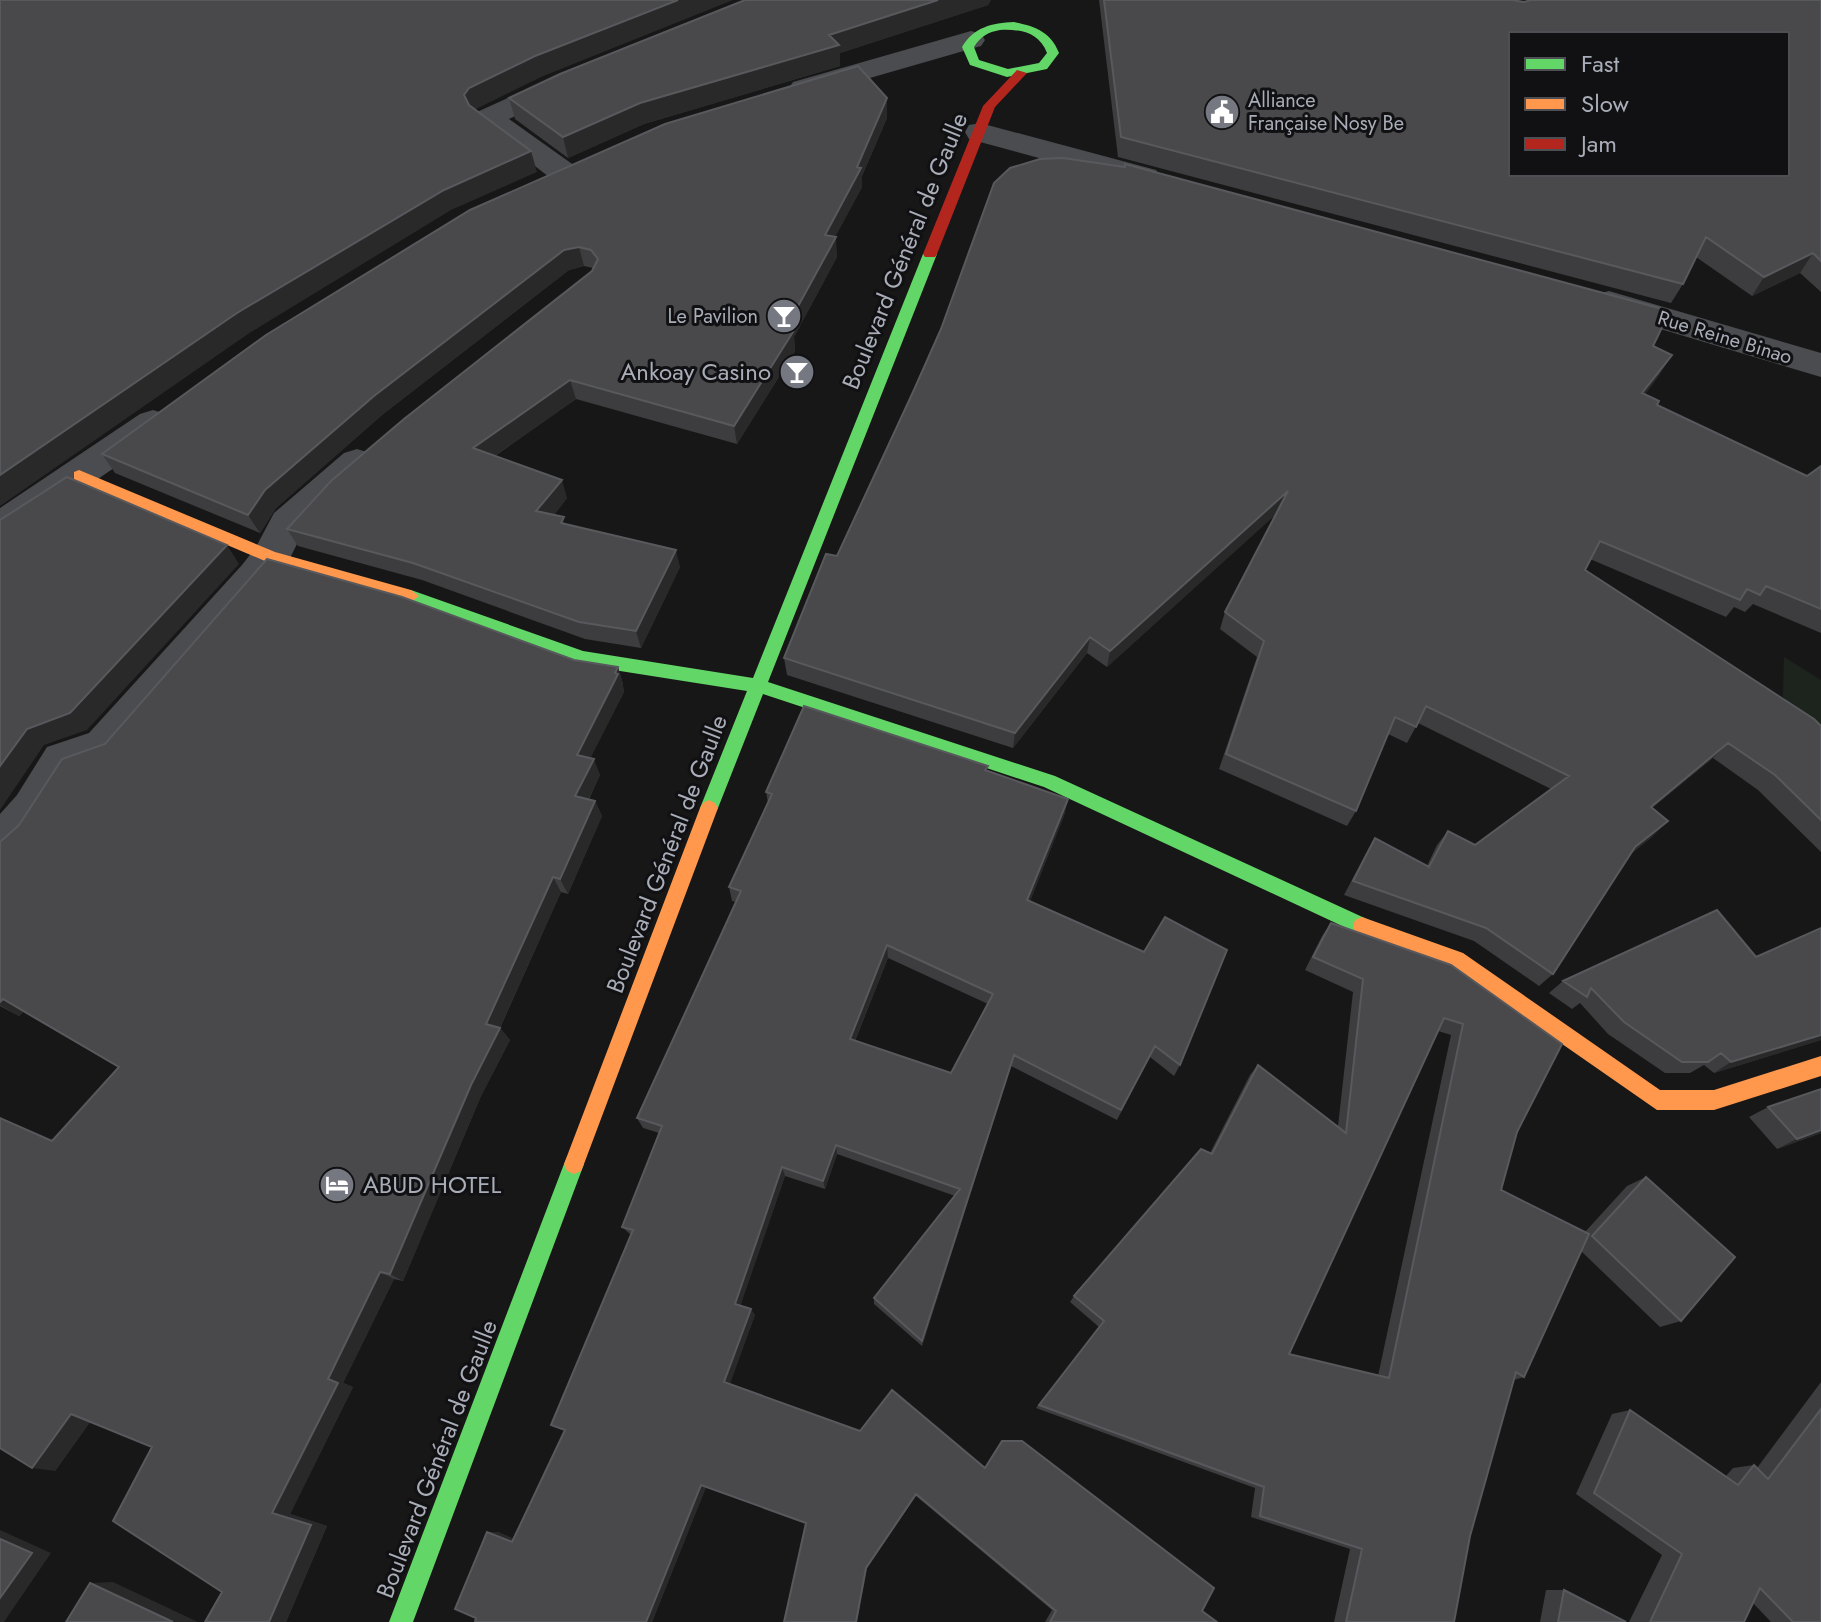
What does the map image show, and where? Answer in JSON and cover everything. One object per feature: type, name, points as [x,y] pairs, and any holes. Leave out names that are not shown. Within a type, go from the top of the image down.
[{"type":"main road","name":"Boulevard Général de Gaulle","points":[[401,1622],[756,685],[984,119],[1021,73],[1043,66],[1053,53],[1039,20],[978,33],[977,54],[984,119]]},
{"type":"main road","points":[[977,54],[1021,73]]},
{"type":"main road","points":[[79,476],[271,557],[421,599],[582,658],[756,685],[1049,781],[1336,917],[1456,959],[1657,1100],[1714,1100],[1821,1066]]},
{"type":"street","points":[[775,97],[977,54]]},
{"type":"street","points":[[563,173],[488,118],[594,70]]},
{"type":"street","points":[[984,119],[1177,186]]},
{"type":"street","name":"Rue Reine Binao","points":[[1583,295],[1688,323],[1821,365]]},
{"type":"street","points":[[0,527],[79,476],[177,406]]},
{"type":"street","points":[[0,845],[33,808],[62,760],[104,746],[271,557],[288,523],[383,439]]},
{"type":"shaded area","points":[[1784,657],[1821,680],[1821,739],[1783,697]]},
{"type":"building","points":[[0,0],[678,0],[535,56],[469,88],[464,95],[469,105],[531,151],[444,190],[237,313],[0,475]]},
{"type":"building","points":[[745,0],[938,0],[829,35],[839,45],[640,103],[563,137],[509,98],[560,74]]},
{"type":"building","points":[[1104,0],[1821,0],[1821,261],[1813,253],[1764,277],[1706,237],[1683,284],[1121,137]]},
{"type":"building","points":[[858,66],[887,98],[857,167],[861,168],[825,235],[836,237],[785,330],[793,332],[734,426],[570,380],[473,448],[562,480],[536,511],[564,517],[561,523],[676,550],[636,631],[579,622],[413,563],[287,529],[331,481],[404,419],[592,271],[598,259],[591,250],[579,247],[564,250],[374,396],[265,490],[248,515],[102,454],[266,335],[470,210],[665,124]]},
{"type":"building","points":[[1063,158],[1125,167],[1125,164],[1670,311],[1653,346],[1672,355],[1642,393],[1659,401],[1657,405],[1807,476],[1821,466],[1821,609],[1766,586],[1760,595],[1747,589],[1740,600],[1600,541],[1585,570],[1821,726],[1821,820],[1775,775],[1728,743],[1651,807],[1668,821],[1635,847],[1553,974],[1486,928],[1353,881],[1375,838],[1429,867],[1448,831],[1475,845],[1569,776],[1426,706],[1416,727],[1395,717],[1356,811],[1226,754],[1264,641],[1225,612],[1288,491],[1110,651],[1090,637],[1015,733],[784,658],[826,554],[837,556],[941,329],[994,183],[1010,168],[1040,159]]},
{"type":"building","points":[[67,477],[227,545],[70,713],[27,729],[0,766],[0,520]]},
{"type":"building","points":[[267,559],[402,597],[574,660],[618,667],[615,673],[618,674],[577,755],[594,759],[575,796],[595,801],[560,879],[553,877],[486,1024],[500,1028],[471,1085],[390,1274],[380,1272],[328,1379],[338,1383],[272,1513],[311,1525],[269,1622],[205,1622],[222,1592],[113,1521],[152,1447],[71,1414],[32,1468],[0,1448],[0,1118],[52,1141],[119,1067],[3,999],[0,1002],[0,842],[19,825],[62,759],[105,744]]},
{"type":"building","points":[[804,706],[988,766],[985,770],[1068,799],[1027,900],[1144,952],[1165,917],[1227,950],[1180,1065],[1155,1046],[1121,1110],[1014,1055],[922,1341],[874,1298],[960,1189],[836,1145],[823,1181],[782,1167],[735,1304],[751,1309],[724,1382],[860,1431],[892,1390],[985,1468],[1002,1441],[1022,1441],[1214,1588],[1202,1611],[1217,1622],[1050,1622],[1056,1611],[916,1494],[866,1568],[856,1622],[784,1622],[806,1523],[701,1485],[646,1622],[475,1622],[476,1618],[455,1609],[487,1532],[512,1542],[565,1430],[551,1425],[633,1230],[622,1227],[662,1126],[637,1118],[741,891],[729,887],[772,794],[766,792]],"holes":[[[887,945],[993,994],[951,1073],[850,1039]]]},
{"type":"building","points":[[1717,910],[1756,957],[1821,928],[1821,1035],[1731,1062],[1721,1053],[1708,1062],[1682,1062],[1624,1022],[1591,988],[1587,997],[1563,981]]},
{"type":"building","points":[[1331,923],[1451,965],[1562,1044],[1517,1132],[1501,1190],[1589,1234],[1524,1377],[1516,1372],[1470,1536],[1454,1622],[1346,1622],[1362,1549],[1260,1516],[1264,1487],[1039,1405],[1104,1321],[1074,1296],[1201,1149],[1212,1154],[1258,1065],[1346,1133],[1363,979],[1313,957]],"holes":[[[1444,1018],[1463,1024],[1389,1378],[1289,1354]]]},
{"type":"building","points":[[1821,1089],[1821,1130],[1797,1139],[1768,1107]]},
{"type":"building","points":[[1646,1177],[1735,1257],[1681,1321],[1592,1236]]},
{"type":"building","points":[[1821,1409],[1821,1622],[1793,1622],[1760,1588],[1744,1622],[1650,1622],[1682,1554],[1594,1493],[1630,1410],[1738,1485],[1754,1465],[1768,1479]]},
{"type":"building","points":[[0,1539],[32,1553],[0,1598]]},
{"type":"building","points":[[90,1583],[173,1622],[66,1622]]},
{"type":"building","points":[[1564,1590],[1626,1622],[1558,1622]]},
{"type":"traffic: fast","points":[[1014,26],[1033,31],[1047,41],[1053,53],[1043,66],[1007,73],[974,62],[968,47],[976,36],[993,28],[1014,26]]},
{"type":"traffic: fast","points":[[709,808],[930,254]]},
{"type":"traffic: fast","points":[[411,596],[582,658],[756,685],[1049,781],[1362,926]]},
{"type":"traffic: fast","points":[[401,1622],[574,1164]]},
{"type":"traffic: slow","points":[[79,476],[271,557],[411,596]]},
{"type":"traffic: slow","points":[[574,1164],[709,808]]},
{"type":"traffic: slow","points":[[1362,926],[1456,959],[1657,1100],[1714,1100],[1821,1066]]},
{"type":"traffic: jam","points":[[930,254],[989,106],[1021,73]]},
{"type":"place","name":"Alliance Française Nosy Be","points":[[1222,112]]},
{"type":"place","name":"Le Pavilion","points":[[784,316]]},
{"type":"place","name":"Ankoay Casino","points":[[797,372]]},
{"type":"place","name":"ABUD HOTEL","points":[[337,1185]]}]
